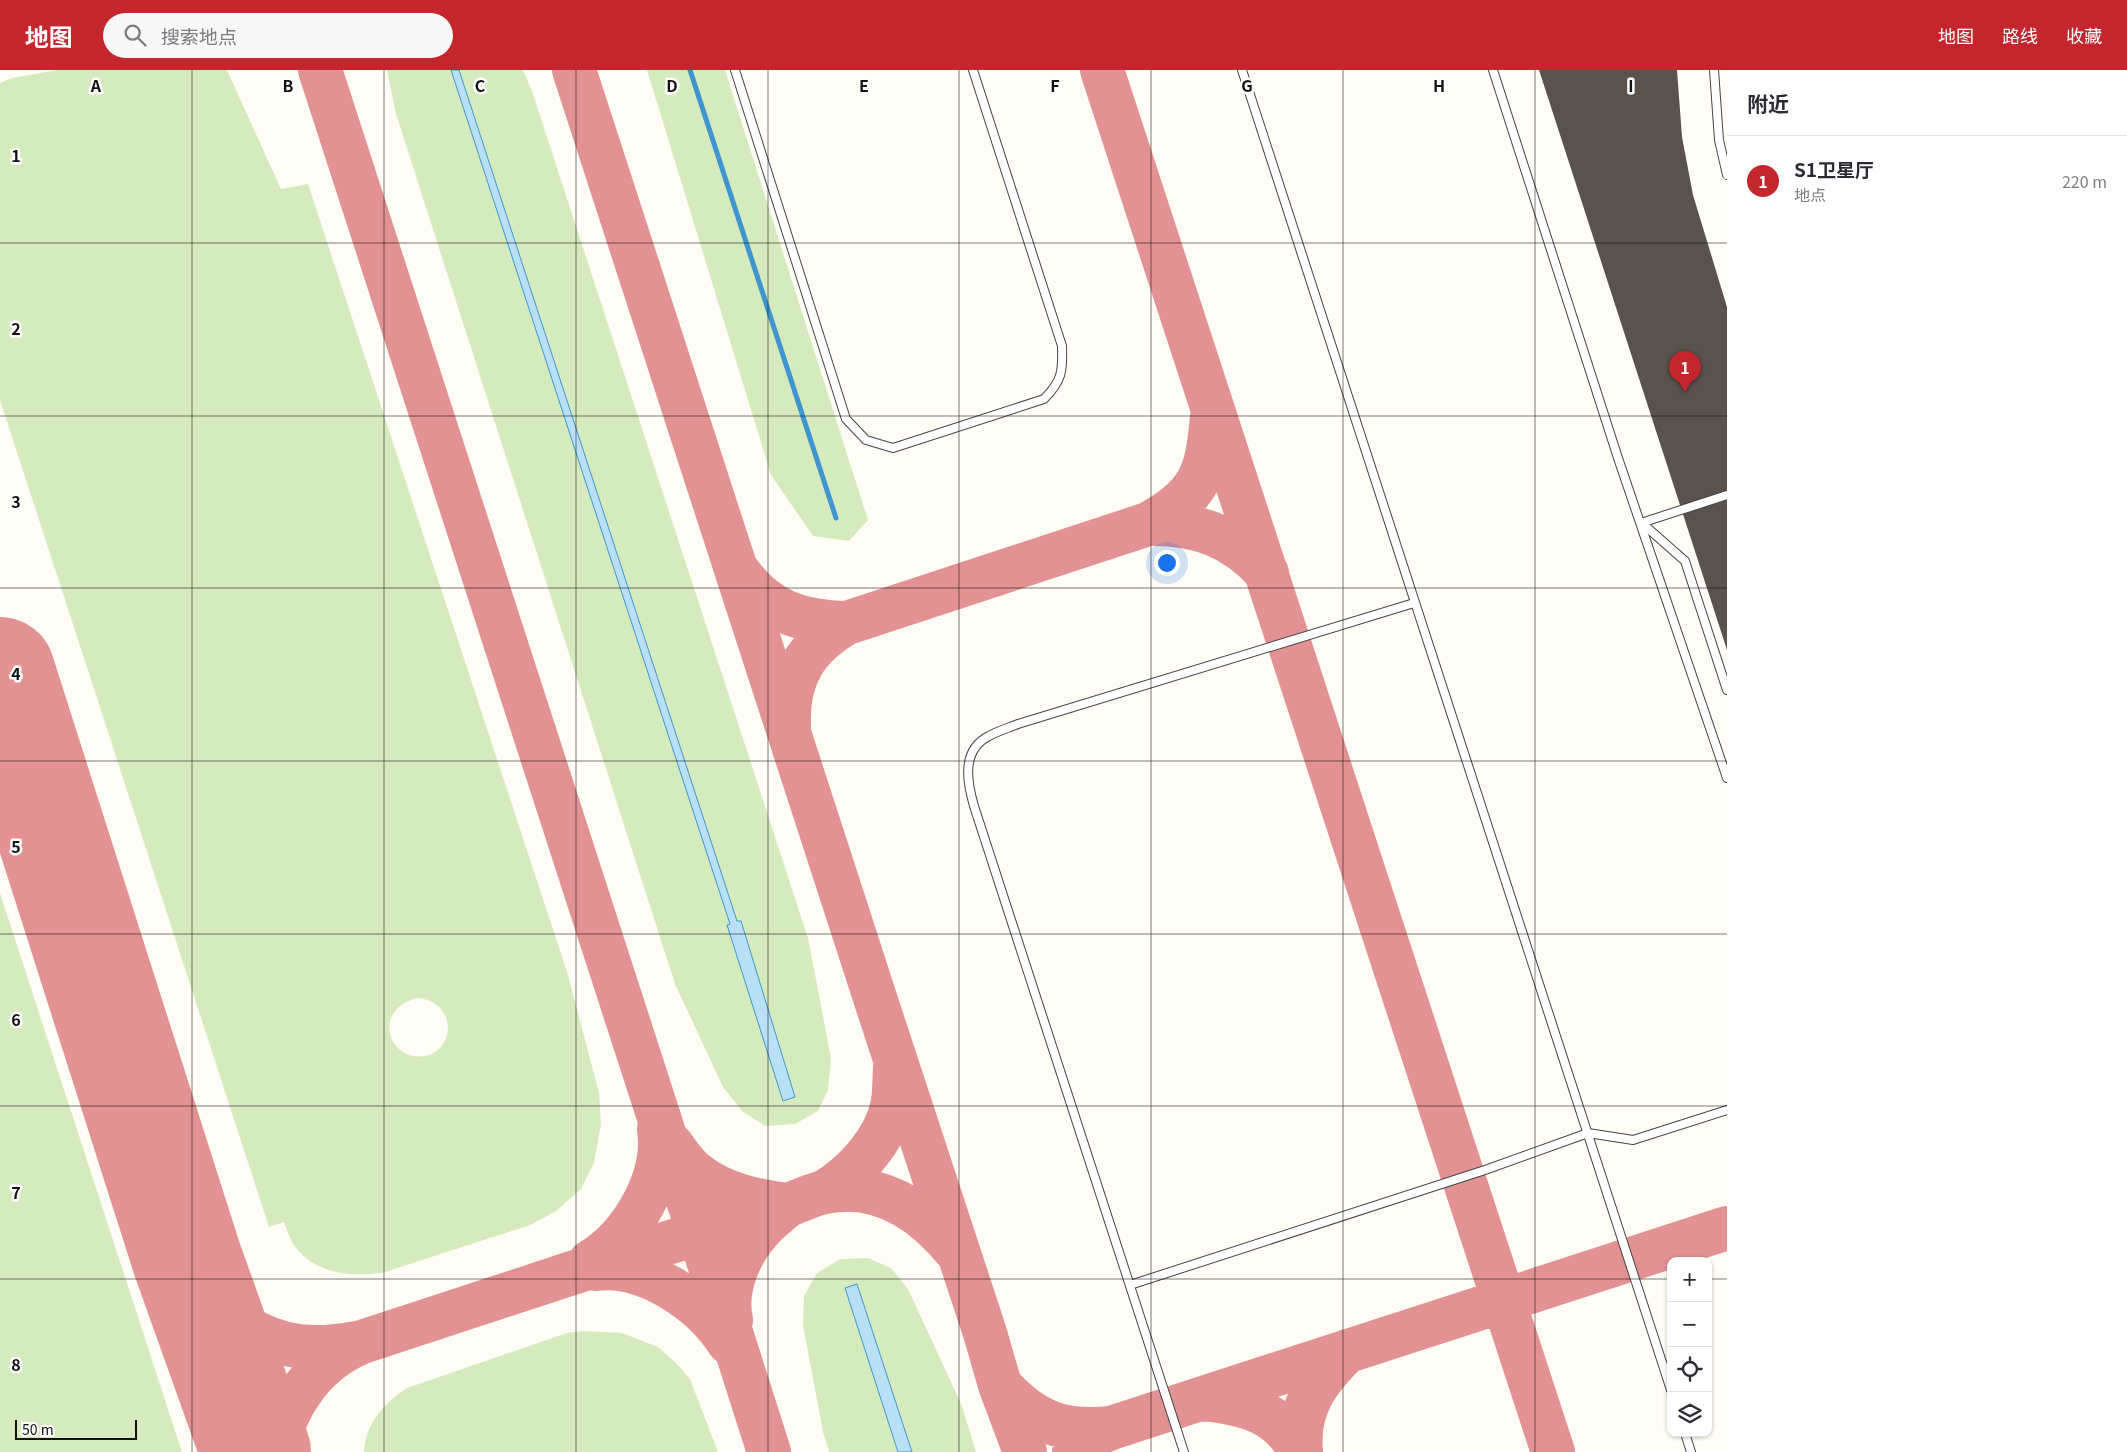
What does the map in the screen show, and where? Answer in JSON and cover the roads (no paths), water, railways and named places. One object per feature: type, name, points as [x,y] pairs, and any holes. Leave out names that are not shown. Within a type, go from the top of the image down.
[{"type":"lane","points":[[735,70],[846,419],[866,440],[893,448],[1044,399],[1056,386],[1063,368],[1062,346],[973,70]]},
{"type":"lane","points":[[1242,70],[1667,1378]]},
{"type":"lane","points":[[1493,70],[1615,448],[1727,778]]},
{"type":"lane","points":[[1714,70],[1719,140],[1727,175]]},
{"type":"lane","points":[[1642,523],[1727,495]]},
{"type":"lane","points":[[1642,523],[1685,561],[1727,690]]},
{"type":"lane","points":[[1184,1452],[971,796],[967,777],[969,759],[976,745],[988,736],[1018,724],[1414,603]]},
{"type":"lane","points":[[1130,1285],[1485,1170],[1588,1133],[1633,1140],[1727,1110]]},
{"type":"lane","points":[[1686,1437],[1691,1452]]},
{"type":"water","points":[[451,70],[459,70],[737,921],[741,921],[795,1097],[783,1101],[727,925],[730,924]]},
{"type":"water","points":[[857,1284],[912,1452],[898,1452],[845,1288]]},
{"type":"waterway","points":[[690,70],[836,518]]},
{"type":"place","name":"S1卫星厅","points":[[1685,392]]}]
